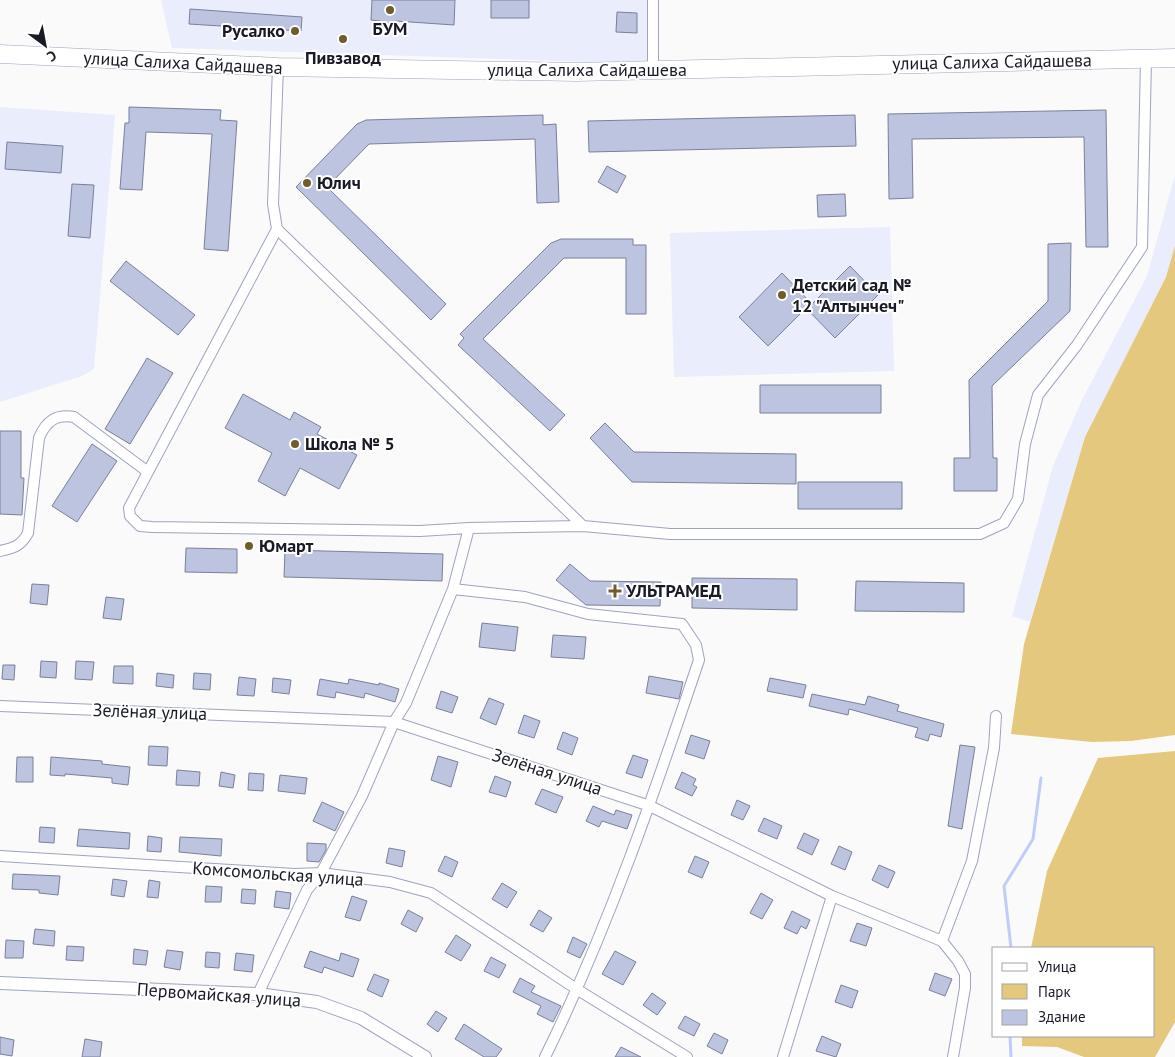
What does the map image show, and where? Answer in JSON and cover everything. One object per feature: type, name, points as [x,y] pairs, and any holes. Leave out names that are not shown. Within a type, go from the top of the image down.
[{"type":"highway","name":"улица Салиха Сайдашева","points":[[0,54],[278,67],[577,72],[1175,58]]},
{"type":"street","points":[[653,0],[653,71]]},
{"type":"street","points":[[277,229],[129,508],[130,516],[140,526],[420,531],[583,526],[670,534],[980,534],[1004,523],[1018,499],[1025,444],[1038,395],[1077,345],[1142,247],[1146,59]]},
{"type":"street","points":[[278,67],[272,204],[277,229],[583,526]]},
{"type":"street","points":[[0,551],[17,547],[24,541],[28,533],[39,438],[51,419],[63,415],[74,417],[148,472]]},
{"type":"street","points":[[258,994],[307,890],[321,872],[362,796],[394,722],[406,703],[453,589],[469,528]]},
{"type":"street","points":[[453,589],[525,597],[588,614],[682,624],[696,645],[699,660],[650,806],[578,990],[545,1057]]},
{"type":"street","name":"Зелёная улица","points":[[0,706],[394,722],[650,806],[832,896],[942,941],[958,961],[965,974],[965,988],[953,1057]]},
{"type":"street","points":[[942,941],[972,861],[994,748],[996,716]]},
{"type":"street","name":"Комсомольская улица","points":[[0,856],[295,874],[321,872],[390,882],[431,893],[578,990],[687,1057]]},
{"type":"street","points":[[783,1057],[832,896]]},
{"type":"street","name":"Первомайская улица","points":[[0,982],[258,994],[317,1002],[361,1018],[425,1057]]},
{"type":"shaded area","points":[[161,0],[649,0],[650,64],[172,48]]},
{"type":"shaded area","points":[[0,107],[115,115],[94,369],[82,376],[0,402]]},
{"type":"shaded area","points":[[1175,175],[1175,246],[1166,277],[1085,437],[1030,622],[1012,616],[1053,466],[1082,400],[1147,276]]},
{"type":"shaded area","name":"Детский сад № 12 \"Алтынчеч\"","points":[[890,227],[894,371],[674,377],[670,233]]},
{"type":"green space","points":[[1175,246],[1175,735],[1131,741],[1092,742],[1011,734],[1024,644],[1085,437],[1166,277]]},
{"type":"green space","points":[[1175,751],[1175,1022],[1155,1057],[1084,1057],[1057,1047],[1022,1046],[1022,1037],[1155,1037],[1155,947],[1031,947],[1047,871],[1098,758]]},
{"type":"building","points":[[372,0],[455,0],[454,25],[396,21],[394,26],[387,29],[381,26],[380,21],[371,20]]},
{"type":"building","points":[[491,0],[529,0],[529,18],[491,18]]},
{"type":"building","points":[[190,9],[302,17],[301,31],[189,24]]},
{"type":"building","points":[[617,12],[637,13],[637,33],[616,32]]},
{"type":"building","points":[[129,107],[221,110],[220,120],[237,121],[228,251],[204,249],[212,134],[146,132],[142,190],[120,189],[125,123],[129,123]]},
{"type":"building","points":[[1106,110],[1108,247],[1086,247],[1084,137],[912,139],[913,198],[889,199],[888,114]]},
{"type":"building","points":[[543,115],[543,125],[556,124],[559,202],[537,203],[535,139],[369,144],[327,187],[446,304],[431,320],[296,187],[357,124],[366,120]]},
{"type":"building","points":[[855,115],[856,146],[589,152],[588,121]]},
{"type":"building","points":[[7,142],[63,146],[61,173],[5,169]]},
{"type":"building","points":[[607,166],[626,176],[617,193],[598,182]]},
{"type":"building","points":[[72,184],[94,185],[90,238],[68,236]]},
{"type":"building","points":[[845,194],[846,216],[818,217],[817,195]]},
{"type":"building","points":[[561,239],[633,239],[633,245],[646,245],[646,314],[626,314],[626,258],[564,258],[483,339],[565,415],[550,431],[458,345],[464,338],[460,334],[551,243]]},
{"type":"building","points":[[1071,243],[1070,311],[992,386],[993,458],[997,458],[997,491],[954,491],[954,458],[970,458],[969,380],[1048,301],[1048,244]]},
{"type":"building","points":[[126,261],[195,315],[178,335],[110,281]]},
{"type":"building","points":[[850,266],[878,295],[835,338],[807,309]]},
{"type":"building","points":[[782,273],[811,303],[768,346],[739,317]]},
{"type":"building","points":[[147,358],[173,373],[130,444],[105,429]]},
{"type":"building","points":[[760,385],[881,385],[881,413],[760,413]]},
{"type":"building","name":"Школа № 5","points":[[243,394],[290,420],[294,412],[321,427],[317,434],[357,455],[339,489],[300,468],[285,496],[258,481],[272,453],[225,428]]},
{"type":"building","points":[[605,423],[634,452],[796,454],[796,484],[632,482],[590,438]]},
{"type":"building","points":[[0,431],[21,431],[21,478],[24,478],[22,515],[0,514]]},
{"type":"building","points":[[92,444],[117,461],[77,522],[52,506]]},
{"type":"building","points":[[798,482],[902,482],[902,509],[798,509]]},
{"type":"building","points":[[186,548],[237,549],[237,573],[185,572]]},
{"type":"building","points":[[285,550],[443,554],[442,581],[284,577]]},
{"type":"building","points":[[570,564],[590,581],[661,582],[660,606],[586,605],[556,580]]},
{"type":"building","points":[[692,578],[797,579],[797,610],[692,608]]},
{"type":"building","points":[[856,581],[964,583],[964,612],[855,611]]},
{"type":"building","points":[[32,584],[49,585],[47,605],[30,603]]},
{"type":"building","points":[[106,597],[124,599],[121,620],[103,618]]},
{"type":"building","points":[[482,623],[518,627],[515,651],[479,647]]},
{"type":"building","points":[[553,635],[586,637],[584,659],[551,657]]},
{"type":"building","points":[[41,661],[57,662],[56,678],[40,677]]},
{"type":"building","points":[[76,661],[94,662],[92,680],[75,679]]},
{"type":"building","points":[[3,665],[15,665],[14,680],[2,679]]},
{"type":"building","points":[[114,666],[133,666],[133,684],[113,683]]},
{"type":"building","points":[[157,673],[174,675],[173,688],[156,686]]},
{"type":"building","points":[[194,673],[211,674],[210,690],[193,689]]},
{"type":"building","points":[[649,676],[683,682],[679,699],[646,693]]},
{"type":"building","points":[[239,677],[256,679],[254,696],[237,695]]},
{"type":"building","points":[[273,678],[291,680],[289,694],[272,692]]},
{"type":"building","points":[[770,678],[806,685],[803,698],[767,691]]},
{"type":"building","points":[[320,679],[348,684],[349,679],[379,685],[379,683],[399,689],[395,702],[365,693],[364,698],[336,692],[335,698],[317,695]]},
{"type":"building","points":[[441,691],[458,697],[452,713],[436,708]]},
{"type":"building","points":[[812,694],[865,705],[868,696],[899,705],[897,711],[944,724],[941,737],[930,734],[928,741],[915,737],[918,728],[849,709],[848,715],[809,706]]},
{"type":"building","points":[[489,698],[504,704],[496,725],[480,718]]},
{"type":"building","points":[[524,715],[540,721],[534,738],[518,733]]},
{"type":"building","points":[[563,732],[578,738],[572,755],[557,749]]},
{"type":"building","points":[[691,735],[710,741],[704,759],[685,753]]},
{"type":"building","points":[[960,745],[975,747],[962,829],[948,826]]},
{"type":"building","points":[[149,746],[168,747],[167,766],[148,765]]},
{"type":"building","points":[[633,755],[648,760],[642,778],[626,773]]},
{"type":"building","points":[[438,756],[458,762],[451,787],[431,780]]},
{"type":"building","points":[[17,757],[33,757],[33,782],[16,782]]},
{"type":"building","points":[[51,757],[102,761],[102,764],[130,767],[128,785],[112,783],[112,778],[65,774],[65,776],[50,775]]},
{"type":"building","points":[[177,770],[200,772],[199,786],[176,785]]},
{"type":"building","points":[[221,772],[235,775],[233,788],[219,786]]},
{"type":"building","points":[[682,772],[696,779],[693,785],[697,787],[692,796],[675,788]]},
{"type":"building","points":[[249,773],[264,774],[263,791],[248,790]]},
{"type":"building","points":[[280,775],[307,778],[305,794],[278,791]]},
{"type":"building","points":[[495,776],[511,782],[506,797],[489,792]]},
{"type":"building","points":[[542,789],[563,797],[556,813],[535,804]]},
{"type":"building","points":[[737,800],[750,806],[743,820],[731,815]]},
{"type":"building","points":[[322,802],[344,812],[335,831],[313,821]]},
{"type":"building","points":[[593,806],[614,815],[616,810],[632,815],[627,829],[602,821],[599,827],[586,821]]},
{"type":"building","points":[[764,818],[782,826],[777,839],[758,831]]},
{"type":"building","points":[[40,827],[55,828],[54,843],[39,842]]},
{"type":"building","points":[[79,829],[130,833],[129,849],[77,846]]},
{"type":"building","points":[[804,833],[819,840],[812,855],[797,848]]},
{"type":"building","points":[[148,836],[162,838],[161,852],[147,851]]},
{"type":"building","points":[[180,837],[222,839],[221,856],[179,852]]},
{"type":"building","points":[[307,843],[326,844],[326,850],[319,862],[307,861]]},
{"type":"building","points":[[839,846],[852,852],[845,870],[831,864]]},
{"type":"building","points":[[389,848],[405,851],[402,867],[386,863]]},
{"type":"building","points":[[445,856],[458,862],[452,877],[438,871]]},
{"type":"building","points":[[695,856],[709,862],[702,878],[688,872]]},
{"type":"building","points":[[879,865],[895,872],[888,888],[872,880]]},
{"type":"building","points":[[13,874],[60,876],[58,895],[39,893],[39,890],[12,889]]},
{"type":"building","points":[[113,879],[127,881],[124,897],[111,895]]},
{"type":"building","points":[[149,880],[160,882],[158,898],[147,897]]},
{"type":"building","points":[[502,883],[517,892],[507,908],[492,899]]},
{"type":"building","points":[[206,886],[222,887],[221,902],[205,902]]},
{"type":"building","points":[[242,889],[256,890],[255,904],[241,903]]},
{"type":"building","points":[[276,891],[291,893],[289,909],[274,907]]},
{"type":"building","points":[[761,893],[773,900],[762,919],[750,913]]},
{"type":"building","points":[[352,896],[367,901],[360,921],[345,917]]},
{"type":"building","points":[[408,910],[423,918],[416,932],[401,924]]},
{"type":"building","points":[[539,910],[552,918],[543,932],[530,925]]},
{"type":"building","points":[[792,911],[810,920],[806,929],[801,926],[797,934],[784,928]]},
{"type":"building","points":[[857,923],[872,928],[866,946],[850,941]]},
{"type":"building","points":[[35,929],[55,931],[54,946],[33,944]]},
{"type":"building","points":[[456,935],[471,945],[461,961],[445,952]]},
{"type":"building","points":[[573,937],[587,944],[580,958],[567,952]]},
{"type":"building","points":[[6,940],[24,941],[23,958],[5,958]]},
{"type":"building","points":[[67,946],[84,947],[83,961],[66,960]]},
{"type":"building","points":[[134,949],[148,951],[146,965],[133,964]]},
{"type":"building","points":[[167,950],[183,952],[180,970],[164,967]]},
{"type":"building","points":[[310,951],[339,961],[341,953],[359,959],[353,977],[324,967],[322,973],[304,967]]},
{"type":"building","points":[[615,951],[636,962],[623,985],[602,974]]},
{"type":"building","points":[[206,952],[220,953],[219,968],[205,967]]},
{"type":"building","points":[[236,953],[254,955],[252,972],[234,970]]},
{"type":"building","points":[[491,957],[506,965],[499,978],[484,971]]},
{"type":"building","points":[[935,973],[952,979],[945,996],[929,990]]},
{"type":"building","points":[[374,974],[389,980],[382,997],[367,990]]},
{"type":"building","points":[[520,978],[535,986],[531,992],[561,1006],[553,1022],[537,1014],[541,1006],[513,992]]},
{"type":"building","points":[[841,985],[858,991],[852,1008],[835,1002]]},
{"type":"building","points":[[652,993],[666,1003],[657,1015],[643,1005]]},
{"type":"building","points":[[436,1011],[447,1018],[438,1032],[427,1024]]},
{"type":"building","points":[[685,1016],[700,1024],[694,1036],[678,1028]]},
{"type":"building","points":[[464,1024],[502,1049],[496,1057],[484,1057],[455,1039]]},
{"type":"building","points":[[714,1033],[728,1040],[722,1054],[707,1046]]},
{"type":"building","points":[[822,1036],[841,1044],[836,1057],[816,1051]]},
{"type":"building","points":[[0,1037],[14,1040],[12,1056],[0,1054]]},
{"type":"building","points":[[85,1039],[102,1042],[100,1057],[82,1057]]},
{"type":"building","points":[[621,1047],[641,1057],[615,1057]]},
{"type":"waterway","points":[[1011,947],[1004,886],[1033,839],[1041,778]]},
{"type":"waterway","points":[[1010,1037],[1011,1057]]},
{"type":"place","name":"БУМ","points":[[390,10]]},
{"type":"place","name":"Русалко","points":[[295,31]]},
{"type":"place","name":"Пивзавод","points":[[343,39]]},
{"type":"place","name":"Юлич","points":[[307,183]]},
{"type":"place","name":"Детский сад № 12 \"Алтынчеч\"","points":[[782,295]]},
{"type":"place","name":"Школа № 5","points":[[295,444]]},
{"type":"place","name":"Юмарт","points":[[249,546]]},
{"type":"place","name":"УЛЬТРАМЕД","points":[[615,591]]}]
